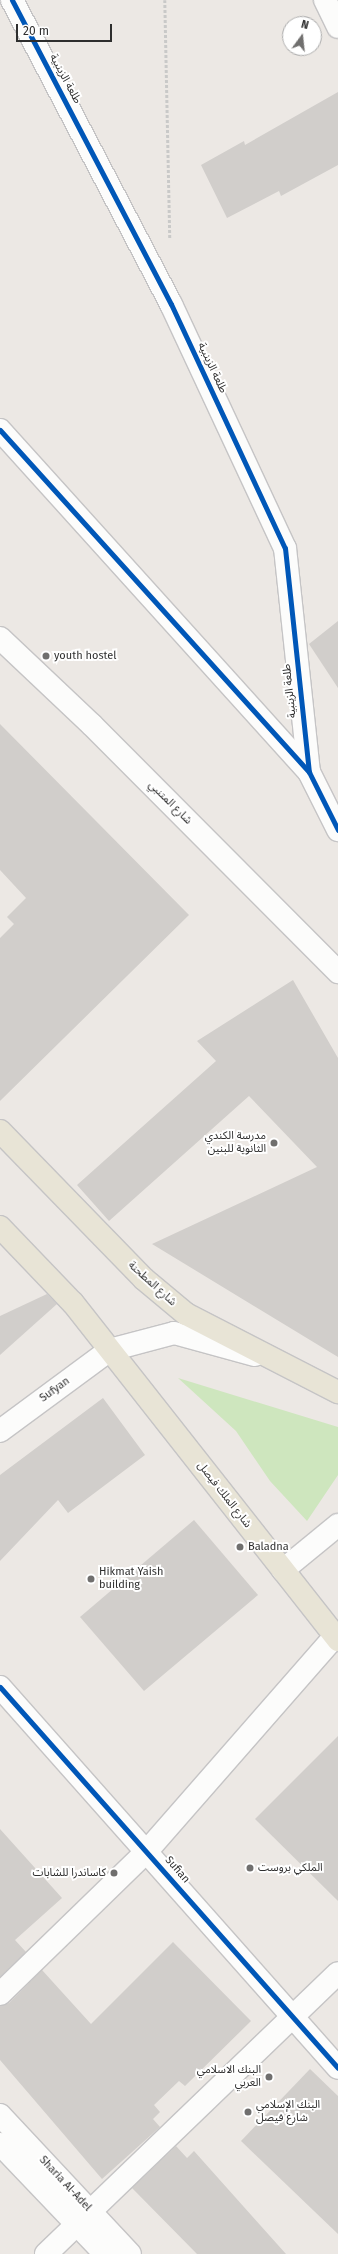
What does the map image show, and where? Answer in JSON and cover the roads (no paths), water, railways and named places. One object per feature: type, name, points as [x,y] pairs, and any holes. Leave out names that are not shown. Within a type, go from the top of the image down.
[{"type":"main road","name":"شارع المطحنة","points":[[0,1131],[144,1279],[186,1314],[338,1392]]},
{"type":"main road","points":[[0,1227],[73,1303],[110,1350]]},
{"type":"main road","name":"شارع الملك فيصل","points":[[110,1350],[336,1638]]},
{"type":"street","name":"طلعة الزينبية","points":[[12,0],[171,304],[285,548],[308,772]]},
{"type":"street","points":[[325,0],[338,27]]},
{"type":"street","points":[[0,430],[308,772],[338,830]]},
{"type":"street","name":"شارع المتنبي","points":[[0,638],[92,725],[338,972]]},
{"type":"street","points":[[110,1350],[174,1333],[277,1360]]},
{"type":"street","name":"Sufyan","points":[[0,1431],[110,1350]]},
{"type":"street","points":[[283,1570],[338,1525]]},
{"type":"street","points":[[0,1994],[147,1851],[336,1638]]},
{"type":"street","name":"Sufian","points":[[0,1686],[338,2068]]},
{"type":"street","points":[[46,2254],[338,1973]]},
{"type":"street","name":"Sharia Al-Adel","points":[[0,2115],[84,2218],[105,2254]]},
{"type":"street","name":"Sharia Al-Adel","points":[[0,2144],[84,2218],[130,2254]]},
{"type":"place","name":"youth hostel","points":[[46,656]]},
{"type":"place","name":"مدرسة الكندي الثانوية للبنين","points":[[274,1143]]},
{"type":"place","name":"Baladna","points":[[240,1547]]},
{"type":"place","name":"Hikmat Yaish building","points":[[91,1579]]},
{"type":"place","name":"الملكي بروست","points":[[250,1868]]},
{"type":"place","name":"كاساندرا للشابات","points":[[114,1873]]},
{"type":"place","name":"البنك الاسلامي العربي","points":[[269,2077]]},
{"type":"place","name":"البنك الإسلامي شارع فيصل","points":[[248,2112]]}]
